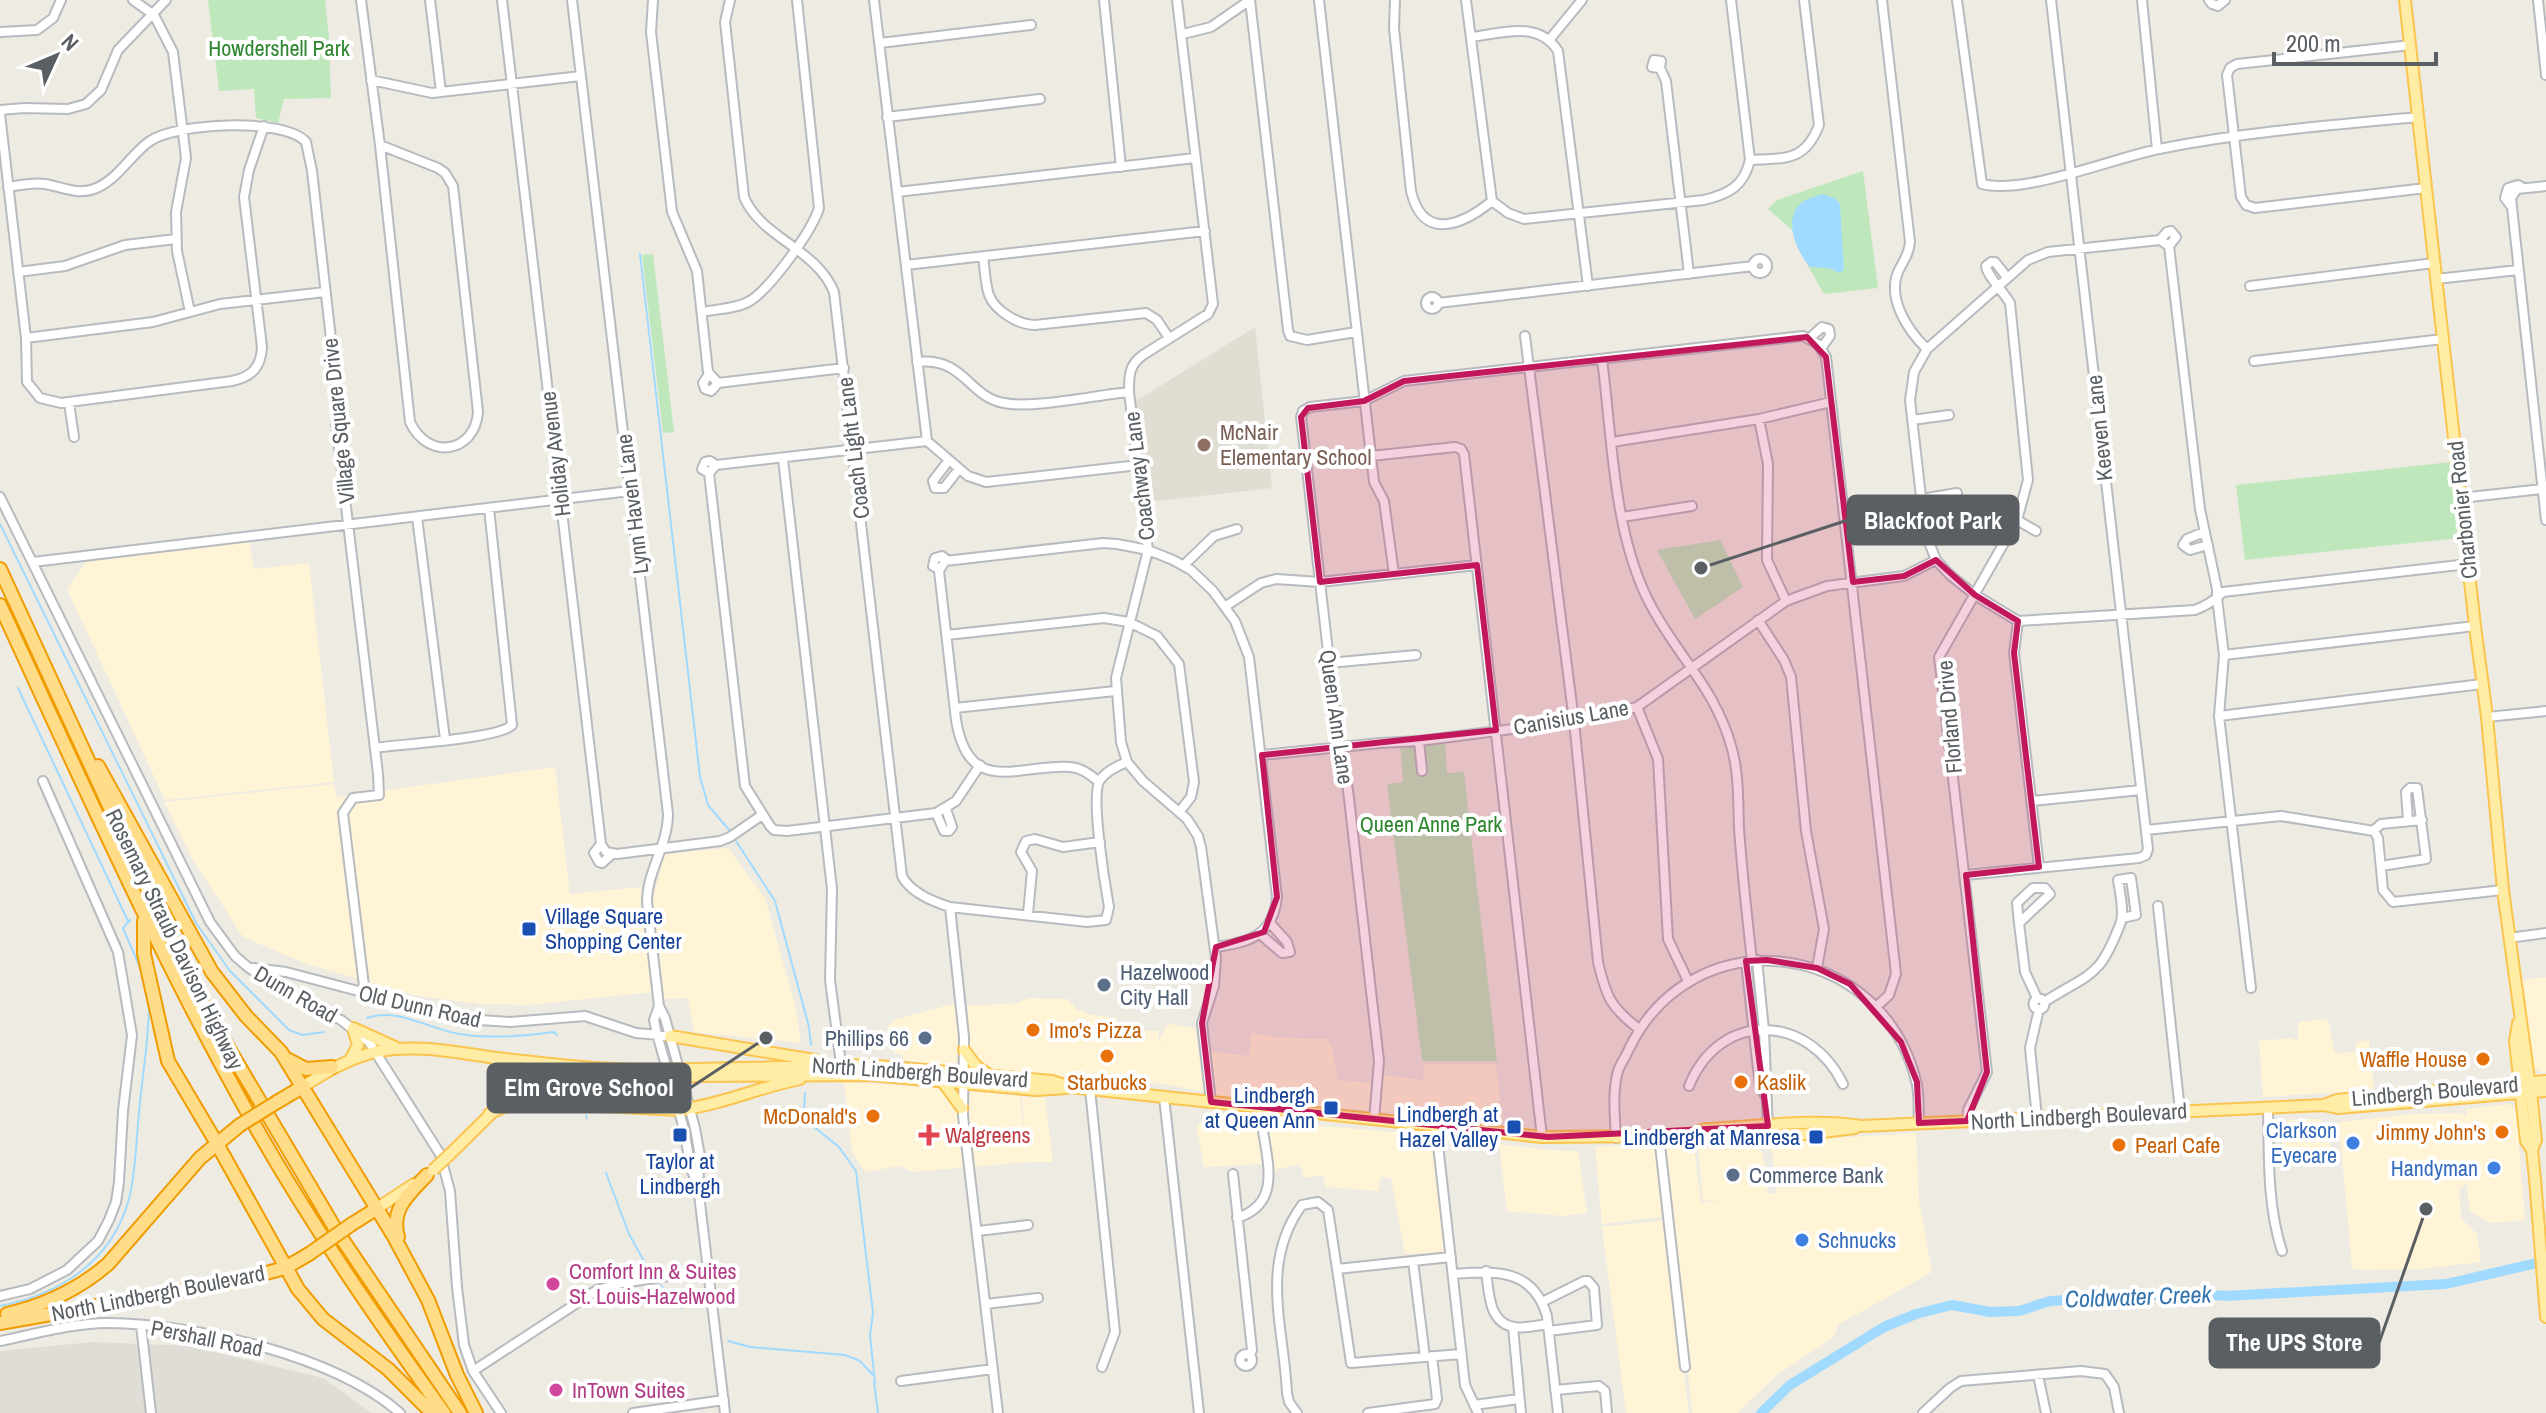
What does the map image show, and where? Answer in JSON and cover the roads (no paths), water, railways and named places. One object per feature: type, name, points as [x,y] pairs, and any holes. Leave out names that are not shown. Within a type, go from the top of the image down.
[{"type":"highway","name":"Rosemary Straub Davison Highway","points":[[0,569],[170,938],[229,1051],[336,1230],[460,1413]]},
{"type":"highway","name":"Rosemary Straub Davison Highway","points":[[0,605],[144,916],[216,1054],[299,1200],[358,1291],[444,1413]]},
{"type":"highway","points":[[62,702],[212,972],[292,1068],[412,1270]]},
{"type":"highway","points":[[144,916],[144,954],[168,1061],[285,1268],[309,1305],[323,1319],[388,1369],[432,1413]]},
{"type":"highway","points":[[283,1056],[306,1069],[332,1067]]},
{"type":"highway","points":[[292,1068],[305,1074],[332,1067]]},
{"type":"highway","name":"North Lindbergh Boulevard","points":[[0,1316],[48,1302],[92,1278],[216,1142],[304,1086]]},
{"type":"highway","points":[[193,1106],[204,1135],[200,1158]]},
{"type":"highway","points":[[430,1172],[403,1199],[396,1217],[397,1235],[476,1413]]},
{"type":"highway","name":"North Lindbergh Boulevard","points":[[0,1323],[208,1287],[285,1268],[376,1209]]},
{"type":"main road","name":"Charbonier Road","points":[[2405,0],[2487,717],[2503,890],[2527,1066],[2525,1088]]},
{"type":"main road","name":"Charbonier Road","points":[[2519,1019],[2515,1041],[2525,1088]]},
{"type":"main road","points":[[353,1028],[400,1049]]},
{"type":"main road","points":[[350,1060],[358,1045],[353,1028]]},
{"type":"main road","points":[[670,1036],[841,1064]]},
{"type":"main road","name":"North Lindbergh Boulevard","points":[[304,1086],[332,1067],[350,1060],[400,1049],[436,1050],[651,1074]]},
{"type":"main road","points":[[964,1050],[976,1066],[990,1076]]},
{"type":"main road","points":[[489,1114],[512,1089],[515,1076],[511,1069],[490,1057]]},
{"type":"main road","name":"North Lindbergh Boulevard","points":[[376,1209],[430,1172],[504,1101],[538,1085],[651,1074],[841,1064],[1052,1091],[1070,1087]]},
{"type":"main road","points":[[2527,1066],[2546,1080]]},
{"type":"main road","name":"North Lindbergh Boulevard","points":[[696,1072],[871,1075],[943,1082],[990,1076],[1542,1137],[1616,1138],[1691,1134],[1705,1129],[1768,1131],[1845,1124],[1861,1126],[2297,1106]]},
{"type":"main road","points":[[489,1114],[515,1103],[529,1102],[679,1110],[822,1074]]},
{"type":"main road","name":"Lindbergh Boulevard","points":[[2297,1106],[2338,1108],[2498,1096],[2546,1080]]},
{"type":"main road","points":[[943,1082],[962,1108]]},
{"type":"main road","points":[[2525,1088],[2522,1110],[2526,1141],[2532,1150]]},
{"type":"main road","points":[[2525,1088],[2536,1140],[2532,1150],[2546,1317]]},
{"type":"main road","name":"Lindbergh Boulevard","points":[[2324,1105],[2337,1100],[2525,1088],[2546,1093]]},
{"type":"main road","points":[[2533,1116],[2546,1093]]},
{"type":"main road","points":[[2498,1096],[2513,1101],[2522,1110]]},
{"type":"street","points":[[0,32],[37,30],[53,18],[61,0]]},
{"type":"street","points":[[133,0],[154,15],[173,52],[186,168],[176,212],[176,239],[190,312]]},
{"type":"street","points":[[166,0],[118,50],[101,90],[86,104],[68,109],[24,108],[0,112],[26,338],[26,375],[31,387],[46,400],[69,403],[232,381],[250,375],[261,363],[244,197],[249,170],[264,126]]},
{"type":"street","points":[[361,0],[410,422],[421,441],[439,448],[459,443],[477,422],[478,401],[453,186],[438,168],[380,145]]},
{"type":"street","points":[[430,0],[441,92]]},
{"type":"street","name":"Holiday Avenue","points":[[502,0],[601,844],[606,852],[612,854],[720,841],[762,815]]},
{"type":"street","name":"Lynn Haven Lane","points":[[572,0],[668,814],[666,833],[647,891],[659,1006],[691,1108],[700,1156],[698,1186]]},
{"type":"street","points":[[653,0],[651,32],[672,212],[695,263],[709,374],[718,383],[844,368]]},
{"type":"street","name":"Coach Light Lane","points":[[730,0],[725,22],[744,197],[752,212],[819,266],[834,292],[902,876],[905,883],[934,902],[950,907]]},
{"type":"street","points":[[702,312],[739,306],[756,298],[814,223],[820,201],[797,0]]},
{"type":"street","points":[[874,0],[927,441],[959,469],[976,480],[986,482],[1139,465]]},
{"type":"street","points":[[1104,0],[1121,167]]},
{"type":"street","name":"Coachway Lane","points":[[1127,762],[1122,752],[1115,691],[1118,664],[1148,550],[1129,375],[1133,362],[1212,310],[1177,0]]},
{"type":"street","points":[[1183,34],[1211,27],[1250,0],[1288,330],[1290,336],[1300,340],[1356,332]]},
{"type":"street","points":[[1319,0],[1374,482],[1384,501],[1394,574]]},
{"type":"street","points":[[1395,0],[1394,28],[1411,191],[1416,205],[1424,216],[1435,222],[1456,224],[1475,215],[1492,201]]},
{"type":"street","points":[[1466,0],[1492,201],[1508,213],[1524,219],[1713,198],[1733,190],[1742,181],[1750,160],[1731,0]]},
{"type":"street","points":[[1550,39],[1582,0]]},
{"type":"street","points":[[1750,160],[1791,157],[1806,151],[1814,140],[1819,125],[1804,0]]},
{"type":"street","points":[[1882,0],[1910,242],[1907,259],[1897,274],[1897,299],[1904,321],[1927,349]]},
{"type":"street","points":[[1957,0],[1982,184],[1992,186],[2070,174],[2157,149],[2234,137],[2419,117]]},
{"type":"street","name":"Keeven Lane","points":[[2039,867],[2146,855],[2146,830],[2051,0]]},
{"type":"street","points":[[2142,0],[2157,149]]},
{"type":"street","points":[[2209,0],[2218,6],[2225,0]]},
{"type":"street","points":[[2538,0],[2543,24],[2546,75]]},
{"type":"street","points":[[880,43],[1031,25]]},
{"type":"street","points":[[1472,37],[1525,30],[1550,39],[1561,58],[1588,286]]},
{"type":"street","points":[[2411,45],[2237,64],[2230,68],[2227,75],[2241,197],[2246,205],[2255,208],[2426,188]]},
{"type":"street","points":[[1660,68],[1666,81],[1689,274]]},
{"type":"street","points":[[371,80],[407,89],[441,92],[581,76]]},
{"type":"street","points":[[887,117],[1040,99]]},
{"type":"street","name":"Village Square Drive","points":[[8,187],[36,183],[77,191],[97,188],[152,139],[183,131],[264,126],[297,135],[306,142],[336,383],[336,423],[379,795],[353,798],[343,813],[365,994]]},
{"type":"street","points":[[897,192],[1195,158]]},
{"type":"street","points":[[2546,186],[2517,189],[2512,194],[2546,520]]},
{"type":"street","points":[[906,265],[1205,231]]},
{"type":"street","points":[[18,272],[65,266],[125,245],[176,239]]},
{"type":"street","points":[[2251,988],[2219,716],[2224,655],[2217,598],[2204,532],[2165,243],[2037,255],[2006,276],[1927,349],[1912,380],[1912,420],[1925,532],[1936,560],[1950,575],[1975,595],[2018,621],[2195,610],[2217,598],[2223,592],[2468,564]]},
{"type":"street","points":[[983,257],[993,303],[1020,323],[1035,325],[1146,313],[1157,320],[1169,338]]},
{"type":"street","points":[[1998,284],[1986,271],[1988,263],[1995,262],[2006,276]]},
{"type":"street","points":[[2250,286],[2434,263]]},
{"type":"street","points":[[1438,303],[1753,266]]},
{"type":"street","points":[[2436,279],[2518,270]]},
{"type":"street","name":"Florland Drive","points":[[1967,1121],[1968,1110],[1987,1072],[1939,657],[2017,520],[2028,480],[2010,303],[1998,284]]},
{"type":"street","points":[[26,338],[142,324],[234,302],[325,292]]},
{"type":"street","points":[[1364,401],[1404,381],[1807,337],[1819,328],[1827,327],[1830,336],[1822,347]]},
{"type":"street","points":[[1525,336],[1574,721],[1598,962],[1606,995],[1624,1018],[1639,1029]]},
{"type":"street","points":[[1807,337],[1822,347],[1826,357],[1896,974],[1889,995],[1876,1007]]},
{"type":"street","points":[[2254,361],[2443,339]]},
{"type":"street","points":[[1602,359],[1622,517],[1634,569],[1650,604],[1718,710],[1733,752],[1738,780],[1751,961],[1753,1031],[1760,1087],[1765,1095]]},
{"type":"street","points":[[917,362],[946,363],[987,397],[1009,404],[1129,392]]},
{"type":"street","name":"Queen Ann Lane","points":[[1364,401],[1300,409],[1379,1061],[1374,1120]]},
{"type":"street","points":[[1612,442],[1759,419],[1831,402]]},
{"type":"street","points":[[69,403],[74,437]]},
{"type":"street","points":[[1912,420],[1949,415]]},
{"type":"street","points":[[1759,419],[1768,464],[1767,560],[1786,601]]},
{"type":"street","points":[[927,441],[716,465],[709,473],[745,786],[774,830],[824,827],[936,813],[956,801],[980,765]]},
{"type":"street","points":[[1371,456],[1463,446],[1542,1137]]},
{"type":"street","points":[[783,459],[832,889],[830,980],[841,1064]]},
{"type":"street","points":[[949,460],[933,481],[935,488],[944,488],[959,469]]},
{"type":"street","points":[[2461,498],[2542,489]]},
{"type":"street","points":[[33,562],[630,491]]},
{"type":"street","points":[[1921,499],[1957,493]]},
{"type":"street","name":"Dunn Road","points":[[0,497],[204,912],[224,943],[249,968],[353,1028],[377,1052],[440,1154],[447,1171],[466,1351],[473,1371],[501,1413]]},
{"type":"street","points":[[1622,517],[1692,506]]},
{"type":"street","points":[[375,748],[496,733],[507,731],[512,725],[489,508]]},
{"type":"street","points":[[417,517],[445,739]]},
{"type":"street","points":[[2017,520],[2036,531]]},
{"type":"street","points":[[1184,565],[1214,536],[1237,529]]},
{"type":"street","points":[[2204,532],[2187,539],[2184,549],[2208,545]]},
{"type":"street","points":[[1098,781],[1084,771],[1070,767],[996,772],[980,765],[962,743],[947,635],[943,564],[1103,543],[1148,550],[1184,565],[1226,606],[1249,657],[1277,897],[1270,923],[1260,934],[1216,947]]},
{"type":"street","name":"Canisius Lane","points":[[1262,755],[1419,741],[1574,721],[1637,707],[1786,601],[1827,586],[1904,576],[1936,560]]},
{"type":"street","points":[[1226,606],[1268,580],[1286,578],[1320,582],[1477,565]]},
{"type":"street","points":[[947,635],[1090,617],[1129,622],[1157,636],[1179,664],[1182,676],[1194,782],[1191,797],[1180,811]]},
{"type":"street","points":[[1758,620],[1777,647],[1791,677],[1806,831],[1824,929],[1817,968]]},
{"type":"street","points":[[1966,875],[2039,867],[2014,653],[2018,621]]},
{"type":"street","points":[[2224,655],[2475,626]]},
{"type":"street","points":[[1329,663],[1416,655]]},
{"type":"street","points":[[2219,716],[2482,684]]},
{"type":"street","points":[[955,708],[1115,691]]},
{"type":"street","points":[[1637,707],[1658,759],[1668,939],[1688,981]]},
{"type":"street","points":[[2487,717],[2546,711]]},
{"type":"street","points":[[1419,741],[1422,771]]},
{"type":"street","points":[[998,1413],[962,1108],[964,1050],[950,907],[1087,922],[1106,920],[1109,907],[1096,798],[1098,781],[1127,762],[1143,781],[1180,811],[1198,836],[1201,847],[1216,947],[1214,986],[1202,1023],[1211,1102]]},
{"type":"street","points":[[0,1296],[30,1289],[67,1270],[98,1241],[109,1220],[119,1182],[132,1035],[118,952],[43,781]]},
{"type":"street","points":[[2381,866],[2426,859],[2419,789],[2413,787],[2406,792],[2408,821]]},
{"type":"street","points":[[2032,801],[2141,790]]},
{"type":"street","points":[[936,813],[944,831],[949,831],[952,827],[946,809]]},
{"type":"street","points":[[2146,830],[2291,816],[2373,831],[2378,838],[2383,890],[2393,902],[2503,890]]},
{"type":"street","points":[[2373,831],[2381,824],[2422,820]]},
{"type":"street","points":[[1028,914],[1032,871],[1021,852],[1026,841],[1035,839],[1063,847],[1100,842]]},
{"type":"street","points":[[2040,1003],[2093,975],[2108,955],[2122,918],[2118,880],[2131,878],[2136,915],[2122,918]]},
{"type":"street","points":[[2019,923],[2050,894],[2045,888],[2033,888],[2017,903],[2019,923],[2027,980],[2040,1003],[2030,1048],[2037,1118]]},
{"type":"street","points":[[2158,906],[2180,1111]]},
{"type":"street","points":[[1260,934],[1282,953],[1290,952],[1287,942],[1270,923]]},
{"type":"street","points":[[2509,938],[2546,933]]},
{"type":"street","points":[[1751,961],[1764,1030],[1768,1131]]},
{"type":"street","points":[[1616,1138],[1614,1109],[1618,1071],[1639,1029],[1665,998],[1688,981],[1722,966],[1751,961],[1786,961],[1817,968],[1850,984],[1876,1007],[1901,1042],[1917,1082],[1919,1123]]},
{"type":"street","name":"Old Dunn Road","points":[[249,968],[286,972],[465,1019],[510,1022],[585,1016],[636,1033],[670,1036]]},
{"type":"street","points":[[269,981],[272,976],[286,972]]},
{"type":"street","points":[[291,995],[287,981],[296,975]]},
{"type":"street","name":"Lynn Haven Lane","points":[[659,1006],[654,1020],[657,1034],[698,1186]]},
{"type":"street","points":[[1689,1086],[1695,1070],[1725,1041],[1764,1030],[1796,1035],[1811,1044],[1825,1054],[1843,1084]]},
{"type":"street","points":[[1090,1089],[1115,1332],[1102,1367]]},
{"type":"street","points":[[1164,1097],[1199,1413]]},
{"type":"street","points":[[1237,1218],[1258,1207],[1268,1189],[1261,1107]]},
{"type":"street","points":[[2268,1107],[2271,1185],[2277,1236],[2282,1251]]},
{"type":"street","points":[[1436,1127],[1465,1385],[1476,1409],[1519,1399]]},
{"type":"street","points":[[1659,1136],[1661,1176],[1685,1367]]},
{"type":"street","points":[[1233,1174],[1252,1350],[1250,1355]]},
{"type":"street","points":[[698,1186],[725,1413]]},
{"type":"street","points":[[1297,1413],[1287,1393],[1276,1297],[1276,1267],[1293,1217],[1302,1205],[1318,1202],[1328,1210],[1351,1363],[1461,1354]]},
{"type":"street","points":[[978,1231],[1028,1225]]},
{"type":"street","points":[[1337,1269],[1451,1257]]},
{"type":"street","points":[[1368,1413],[1435,1404],[1437,1399],[1413,1261]]},
{"type":"street","points":[[473,1371],[597,1290],[622,1283],[708,1270]]},
{"type":"street","points":[[1486,1271],[1490,1305],[1499,1318],[1513,1327],[1597,1325],[1594,1288],[1588,1281],[1542,1302]]},
{"type":"street","points":[[1454,1274],[1499,1272],[1517,1278],[1542,1302],[1558,1413]]},
{"type":"street","points":[[986,1304],[1038,1298]]},
{"type":"street","name":"Pershall Road","points":[[0,1341],[85,1325],[141,1325],[219,1337],[309,1362],[363,1385],[400,1413]]},
{"type":"street","points":[[141,1325],[151,1413]]},
{"type":"street","points":[[1513,1327],[1521,1413]]},
{"type":"street","points":[[466,1351],[477,1360],[488,1362]]},
{"type":"street","points":[[901,1381],[993,1369]]},
{"type":"street","points":[[1927,1412],[1961,1381],[2081,1371],[2105,1374],[2114,1387],[2119,1413]]},
{"type":"street","points":[[2038,1375],[2046,1413]]},
{"type":"street","points":[[1555,1390],[1599,1386],[1605,1391],[1607,1413]]},
{"type":"street","points":[[633,1413],[724,1400]]},
{"type":"water","points":[[1823,194],[1840,204],[1844,269],[1840,273],[1828,268],[1810,267],[1793,234],[1793,215],[1797,207]]},
{"type":"waterway","points":[[640,254],[700,777],[708,805],[729,830]]},
{"type":"waterway","points":[[0,524],[196,923],[230,971],[289,1030],[302,1035],[324,1032]]},
{"type":"waterway","points":[[18,688],[128,921]]},
{"type":"waterway","points":[[736,841],[775,901],[809,1027],[811,1045]]},
{"type":"waterway","points":[[130,920],[123,928],[141,970]]},
{"type":"waterway","points":[[0,1306],[44,1293],[81,1271],[97,1257],[121,1221],[133,1178],[149,1003]]},
{"type":"waterway","points":[[367,1018],[390,1015],[470,1036],[554,1032],[557,1035]]},
{"type":"waterway","points":[[805,1093],[804,1112],[808,1122],[839,1147],[856,1171],[873,1313],[870,1335],[875,1383]]},
{"type":"waterway","points":[[606,1173],[629,1234],[650,1272]]},
{"type":"waterway","name":"Coldwater Creek","points":[[1761,1413],[1790,1385],[1884,1327],[1916,1314],[1952,1305],[1990,1312],[2019,1311],[2050,1301],[2187,1293],[2226,1296],[2446,1284],[2546,1261]]},
{"type":"waterway","points":[[660,1285],[682,1308]]},
{"type":"waterway","points":[[728,1341],[750,1347],[845,1355],[860,1361],[873,1375]]},
{"type":"waterway","points":[[874,1382],[878,1413]]},
{"type":"place","name":"McNair Elementary School","points":[[1204,445]]},
{"type":"place","name":"Blackfoot Park","points":[[1701,568]]},
{"type":"place","name":"Village Square Shopping Center","points":[[529,929]]},
{"type":"place","name":"Hazelwood City Hall","points":[[1104,985]]},
{"type":"place","name":"Imo's Pizza","points":[[1033,1030]]},
{"type":"place","name":"Elm Grove School","points":[[766,1038]]},
{"type":"place","name":"Phillips 66","points":[[925,1038]]},
{"type":"place","name":"Starbucks","points":[[1107,1056]]},
{"type":"place","name":"Waffle House","points":[[2483,1059]]},
{"type":"place","name":"Kaslik","points":[[1741,1082]]},
{"type":"place","name":"Lindbergh at Queen Ann","points":[[1331,1108]]},
{"type":"place","name":"McDonald's","points":[[873,1116]]},
{"type":"place","name":"Lindbergh at Hazel Valley","points":[[1514,1127]]},
{"type":"place","name":"Jimmy John's","points":[[2502,1132]]},
{"type":"place","name":"Taylor at Lindbergh","points":[[680,1135]]},
{"type":"place","name":"Walgreens","points":[[929,1135]]},
{"type":"place","name":"Lindbergh at Manresa","points":[[1816,1137]]},
{"type":"place","name":"Clarkson Eyecare","points":[[2353,1143]]},
{"type":"place","name":"Pearl Cafe","points":[[2119,1145]]},
{"type":"place","name":"Handyman","points":[[2494,1168]]},
{"type":"place","name":"Commerce Bank","points":[[1733,1175]]},
{"type":"place","name":"The UPS Store","points":[[2426,1209]]},
{"type":"place","name":"Schnucks","points":[[1802,1240]]},
{"type":"place","name":"Comfort Inn & Suites St. Louis-Hazelwood","points":[[553,1284]]},
{"type":"place","name":"InTown Suites","points":[[556,1390]]},
{"type":"park label","name":"Howdershell Park","points":[[279,48]]},
{"type":"park label","name":"Queen Anne Park","points":[[1431,824]]}]
